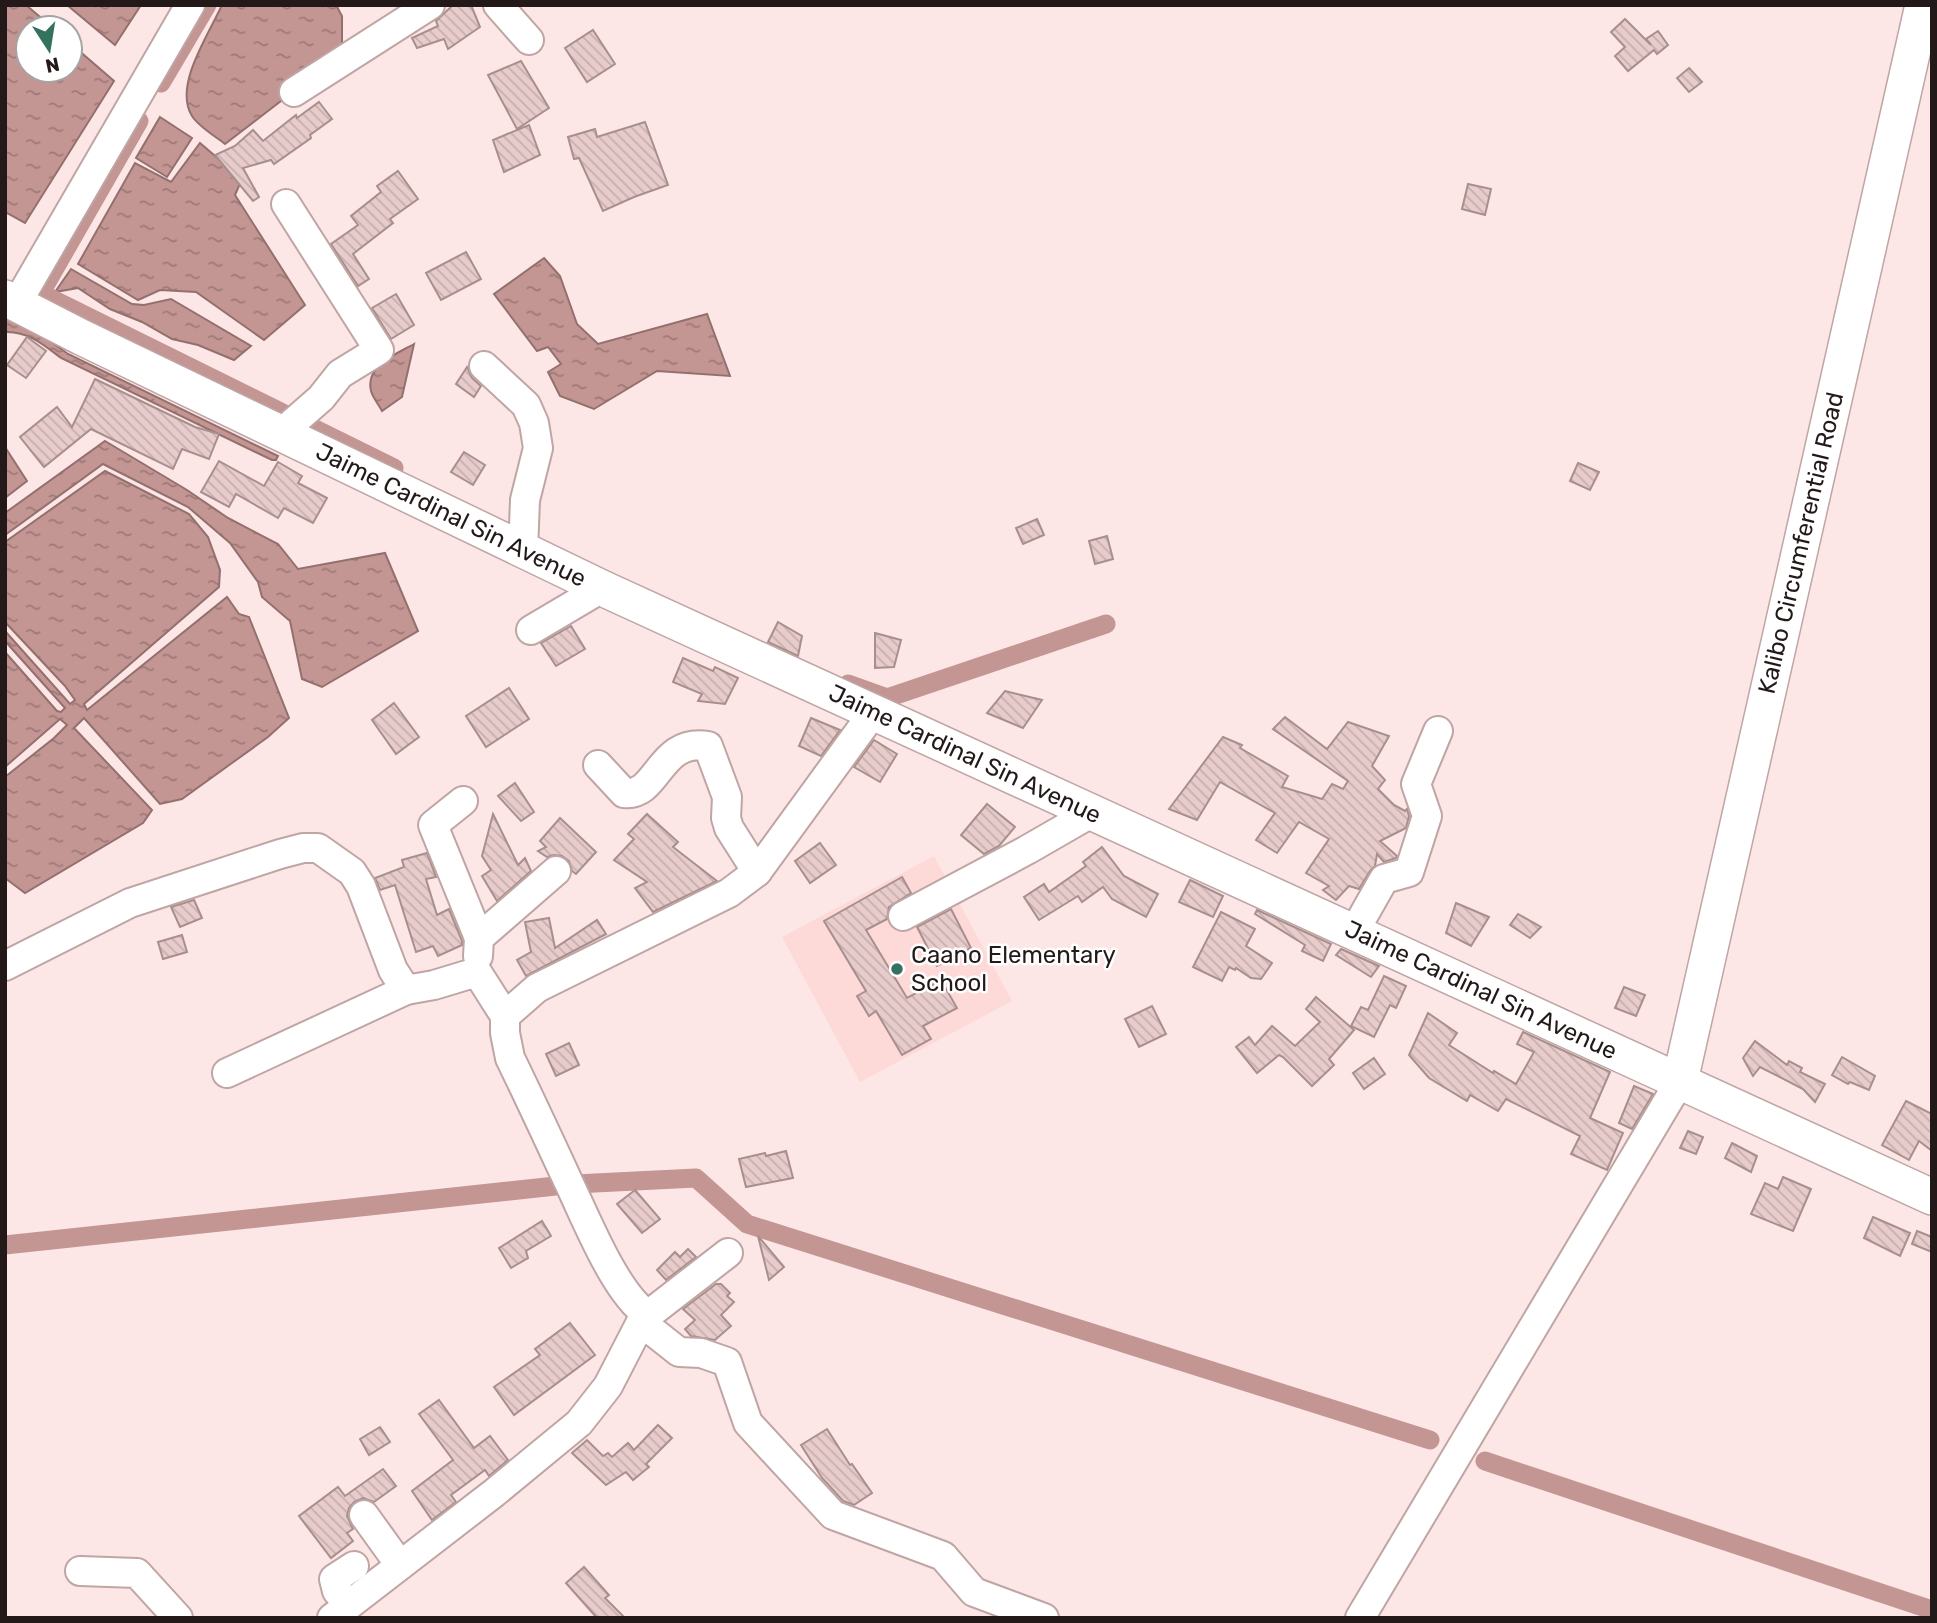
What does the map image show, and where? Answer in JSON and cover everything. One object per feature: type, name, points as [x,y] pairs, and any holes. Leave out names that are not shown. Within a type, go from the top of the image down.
[{"type":"main road","name":"Kalibo Circumferential Road","points":[[1679,1081],[1923,5]]},
{"type":"main road","name":"Jaime Cardinal Sin Avenue","points":[[11,301],[602,588],[1932,1197]]},
{"type":"street","points":[[11,301],[190,5]]},
{"type":"street","points":[[294,92],[430,5]]},
{"type":"street","points":[[498,5],[529,40]]},
{"type":"street","points":[[282,432],[321,398],[340,374],[379,350],[286,204]]},
{"type":"street","points":[[484,366],[526,405],[534,423],[538,448],[526,500],[523,551]]},
{"type":"street","points":[[531,630],[602,588]]},
{"type":"street","points":[[505,1016],[537,988],[729,893],[757,872],[873,712]]},
{"type":"street","points":[[1354,932],[1384,879],[1409,872],[1427,816],[1416,784],[1438,731]]},
{"type":"street","points":[[598,765],[624,793],[634,794],[643,788],[676,750],[693,744],[708,746],[727,797],[726,818],[729,828],[757,872]]},
{"type":"street","points":[[463,801],[433,825],[479,938],[477,972],[505,1016],[510,1058],[587,1221],[622,1287],[645,1318],[679,1352],[701,1353],[727,1362],[748,1423],[833,1516],[943,1556],[974,1592],[1044,1618]]},
{"type":"street","points":[[904,916],[1093,812]]},
{"type":"street","points":[[5,966],[131,903],[280,854],[303,848],[318,848],[352,873],[360,886],[393,970],[406,990]]},
{"type":"street","points":[[479,938],[556,871]]},
{"type":"street","points":[[227,1073],[406,990],[477,972]]},
{"type":"street","points":[[1360,1618],[1679,1081]]},
{"type":"street","points":[[354,1566],[334,1579],[340,1611],[494,1493],[579,1423],[608,1386],[645,1318],[728,1252]]},
{"type":"street","points":[[364,1515],[400,1564]]},
{"type":"street","points":[[80,1572],[137,1573],[178,1618]]},
{"type":"shaded area","name":"Caano Elementary School","points":[[934,856],[1012,1001],[860,1082],[782,937]]},
{"type":"water","points":[[5,5],[26,5],[37,14],[14,14],[14,84],[84,84],[84,55],[114,81],[25,223],[5,212]]},
{"type":"water","points":[[67,5],[141,5],[115,45],[84,19],[84,14],[78,14]]},
{"type":"water","points":[[222,5],[336,5],[342,16],[342,54],[225,144],[195,120],[187,104],[187,90],[195,60]]},
{"type":"water","points":[[160,117],[192,138],[167,177],[136,158]]},
{"type":"water","points":[[200,143],[242,179],[235,195],[305,305],[264,340],[196,292],[160,290],[138,300],[78,264],[135,163],[171,182]]},
{"type":"water","points":[[544,258],[560,276],[577,324],[598,344],[707,314],[730,376],[657,371],[594,409],[560,396],[548,372],[561,364],[548,347],[537,351],[494,294]]},
{"type":"water","points":[[71,269],[132,304],[144,305],[171,299],[251,346],[234,360],[198,345],[172,339],[142,322],[110,309],[78,288],[55,292]]},
{"type":"water","points":[[5,318],[27,324],[68,354],[278,456],[276,460],[61,358],[28,336],[5,332]]},
{"type":"water","points":[[414,344],[402,397],[382,411],[371,391],[370,382],[373,375],[384,362]]},
{"type":"water","points":[[105,441],[228,518],[278,544],[298,569],[385,553],[418,631],[322,687],[302,679],[290,621],[262,597],[258,582],[230,543],[188,507],[103,464],[5,535],[5,513]]},
{"type":"water","points":[[5,447],[27,481],[5,498]]},
{"type":"water","points":[[105,471],[189,514],[208,537],[220,570],[219,587],[84,704],[87,710],[227,597],[239,614],[249,617],[289,718],[268,737],[182,799],[160,804],[84,718],[74,728],[152,810],[143,823],[25,893],[5,878],[5,777],[67,725],[60,719],[5,767],[5,652],[57,711],[61,712],[65,708],[5,641],[5,631],[70,704],[75,700],[5,622],[5,542]]},
{"type":"building","points":[[453,5],[471,5],[480,27],[448,49],[444,39],[417,48],[412,38],[438,26],[436,21]]},
{"type":"building","points":[[1625,19],[1651,45],[1646,39],[1658,31],[1668,45],[1657,54],[1654,50],[1628,71],[1615,56],[1625,47],[1611,32]]},
{"type":"building","points":[[593,30],[615,64],[587,82],[565,48]]},
{"type":"building","points":[[521,61],[549,108],[517,129],[488,75]]},
{"type":"building","points":[[1689,68],[1702,82],[1689,92],[1677,78]]},
{"type":"building","points":[[319,102],[332,119],[310,135],[311,138],[274,164],[271,160],[243,168],[259,197],[253,201],[215,155],[235,146],[253,130],[263,141],[296,115],[297,118]]},
{"type":"building","points":[[645,122],[668,185],[603,211],[579,158],[574,159],[568,137],[595,129],[597,137]]},
{"type":"building","points":[[529,125],[540,155],[504,172],[493,140]]},
{"type":"building","points":[[398,171],[418,199],[390,219],[393,223],[353,254],[369,279],[358,286],[331,244],[358,225],[351,216],[381,192],[377,186]]},
{"type":"building","points":[[1468,184],[1491,189],[1485,215],[1462,209]]},
{"type":"building","points":[[466,252],[481,279],[441,300],[426,273]]},
{"type":"building","points":[[396,294],[414,325],[391,339],[372,308]]},
{"type":"building","points":[[27,337],[46,351],[26,378],[7,365]]},
{"type":"building","points":[[467,367],[472,378],[481,386],[474,397],[456,384]]},
{"type":"building","points":[[95,379],[195,427],[219,434],[209,459],[182,449],[173,469],[91,429],[44,467],[20,437],[57,407],[72,427]]},
{"type":"building","points":[[464,452],[485,465],[473,485],[451,472]]},
{"type":"building","points":[[219,461],[264,486],[278,462],[302,476],[298,483],[327,498],[313,523],[284,508],[278,518],[236,494],[229,507],[201,492]]},
{"type":"building","points":[[1578,463],[1599,472],[1590,490],[1570,481]]},
{"type":"building","points":[[1037,519],[1044,535],[1023,544],[1016,528]]},
{"type":"building","points":[[1107,536],[1113,559],[1095,564],[1089,541]]},
{"type":"building","points":[[778,622],[802,636],[798,656],[768,642]]},
{"type":"building","points":[[571,626],[585,649],[556,666],[541,643]]},
{"type":"building","points":[[875,633],[901,640],[894,667],[875,668]]},
{"type":"building","points":[[683,658],[713,671],[715,667],[738,678],[725,704],[698,701],[702,694],[673,682]]},
{"type":"building","points":[[509,688],[529,719],[486,747],[466,716]]},
{"type":"building","points":[[1005,691],[1042,700],[1023,728],[987,713]]},
{"type":"building","points":[[394,703],[419,737],[396,754],[372,720]]},
{"type":"building","points":[[1285,717],[1327,749],[1348,722],[1389,736],[1372,766],[1385,780],[1378,789],[1394,805],[1405,811],[1407,809],[1409,816],[1406,828],[1380,841],[1397,856],[1384,862],[1377,854],[1375,866],[1359,889],[1349,886],[1336,900],[1323,890],[1329,886],[1306,873],[1329,839],[1299,822],[1277,853],[1256,840],[1275,813],[1220,782],[1197,820],[1169,809],[1223,737],[1242,745],[1240,748],[1288,776],[1282,787],[1322,799],[1332,784],[1343,789],[1348,781],[1273,729]]},
{"type":"building","points":[[811,718],[840,730],[821,756],[799,746]]},
{"type":"building","points":[[874,740],[897,754],[880,782],[854,767]]},
{"type":"building","points":[[515,783],[534,812],[521,821],[498,796]]},
{"type":"building","points":[[987,804],[1015,827],[999,846],[984,854],[961,835]]},
{"type":"building","points":[[493,814],[518,865],[525,858],[531,871],[497,901],[482,876],[491,870],[482,856]]},
{"type":"building","points":[[647,814],[678,842],[673,847],[717,881],[653,912],[635,888],[647,882],[614,860],[634,839],[628,834]]},
{"type":"building","points":[[560,818],[596,852],[576,874],[569,861],[562,856],[547,857],[538,851],[546,847],[540,841]]},
{"type":"building","points":[[820,843],[836,865],[810,883],[795,861]]},
{"type":"building","points":[[1102,847],[1124,876],[1158,894],[1146,917],[1112,899],[1103,887],[1082,902],[1078,896],[1039,920],[1024,897],[1044,884],[1049,892],[1086,866],[1083,862]]},
{"type":"building","points":[[427,853],[436,877],[426,879],[437,915],[449,909],[462,941],[462,945],[438,956],[433,946],[416,952],[395,885],[380,890],[375,878],[404,867],[402,860]]},
{"type":"building","points":[[902,877],[911,893],[889,907],[887,919],[866,930],[907,998],[941,980],[957,1008],[923,1026],[931,1039],[902,1055],[876,1011],[869,1016],[857,996],[866,991],[824,921]]},
{"type":"building","points":[[1190,880],[1223,896],[1213,917],[1179,902]]},
{"type":"building","points":[[194,900],[202,918],[180,927],[171,907]]},
{"type":"building","points":[[1456,903],[1489,917],[1471,946],[1446,933]]},
{"type":"building","points":[[951,909],[971,948],[937,966],[917,927]]},
{"type":"building","points":[[1257,910],[1331,944],[1323,961],[1302,951],[1305,945],[1255,914]]},
{"type":"building","points":[[1221,912],[1255,929],[1246,946],[1272,963],[1261,979],[1251,978],[1236,968],[1235,970],[1229,967],[1222,981],[1193,967]]},
{"type":"building","points":[[1518,914],[1541,927],[1530,938],[1510,925]]},
{"type":"building","points":[[549,918],[555,948],[597,920],[606,934],[526,976],[517,960],[531,952],[525,922]]},
{"type":"building","points":[[182,935],[187,952],[163,959],[158,942]]},
{"type":"building","points":[[1341,949],[1379,966],[1371,977],[1336,955]]},
{"type":"building","points":[[1384,976],[1406,986],[1396,1008],[1390,1005],[1374,1037],[1351,1026],[1361,1007],[1368,1010]]},
{"type":"building","points":[[1624,987],[1645,995],[1636,1016],[1615,1008]]},
{"type":"building","points":[[1316,997],[1354,1030],[1329,1059],[1334,1065],[1312,1086],[1279,1055],[1257,1073],[1236,1047],[1249,1037],[1255,1045],[1272,1026],[1295,1046],[1320,1022],[1306,1009]]},
{"type":"building","points":[[1152,1006],[1166,1034],[1139,1047],[1125,1019]]},
{"type":"building","points":[[1428,1013],[1457,1033],[1449,1045],[1516,1084],[1534,1052],[1517,1044],[1523,1032],[1610,1072],[1590,1118],[1623,1133],[1607,1170],[1571,1154],[1580,1136],[1506,1099],[1498,1111],[1470,1095],[1467,1101],[1429,1078],[1409,1055]]},
{"type":"building","points":[[1755,1041],[1787,1065],[1789,1061],[1802,1068],[1800,1072],[1825,1084],[1815,1102],[1803,1089],[1760,1067],[1753,1076],[1743,1058]]},
{"type":"building","points":[[569,1043],[579,1065],[556,1076],[546,1054]]},
{"type":"building","points":[[1842,1057],[1875,1076],[1869,1090],[1850,1082],[1848,1084],[1832,1075]]},
{"type":"building","points":[[1374,1058],[1385,1074],[1364,1089],[1353,1073]]},
{"type":"building","points":[[1634,1086],[1653,1094],[1632,1129],[1619,1123]]},
{"type":"building","points":[[1906,1101],[1932,1114],[1932,1151],[1919,1141],[1909,1160],[1882,1145]]},
{"type":"building","points":[[1688,1131],[1703,1137],[1696,1154],[1680,1148]]},
{"type":"building","points":[[1732,1143],[1757,1156],[1751,1172],[1725,1158]]},
{"type":"building","points":[[786,1151],[793,1178],[746,1187],[739,1159]]},
{"type":"building","points":[[1783,1177],[1811,1189],[1793,1231],[1751,1214],[1765,1183],[1778,1189]]},
{"type":"building","points":[[635,1190],[660,1219],[642,1233],[617,1204]]},
{"type":"building","points":[[1873,1217],[1910,1233],[1900,1256],[1864,1238]]},
{"type":"building","points":[[542,1221],[551,1236],[526,1251],[528,1258],[511,1268],[499,1248]]},
{"type":"building","points":[[1917,1231],[1932,1237],[1932,1252],[1912,1244]]},
{"type":"building","points":[[758,1236],[784,1267],[769,1280]]},
{"type":"building","points":[[688,1249],[696,1257],[666,1280],[657,1270],[675,1252],[680,1257]]},
{"type":"building","points":[[716,1284],[721,1284],[730,1293],[727,1296],[734,1302],[721,1315],[731,1326],[715,1340],[691,1336],[685,1329],[695,1320],[683,1309]]},
{"type":"building","points":[[570,1323],[595,1355],[514,1415],[494,1387],[540,1355],[535,1349]]},
{"type":"building","points":[[439,1400],[474,1448],[490,1436],[508,1460],[489,1476],[485,1470],[451,1495],[456,1502],[432,1520],[412,1491],[453,1460],[419,1414]]},
{"type":"building","points":[[658,1425],[672,1438],[646,1464],[649,1467],[633,1480],[626,1472],[606,1485],[572,1453],[587,1440],[603,1456],[608,1453],[612,1457],[628,1443],[634,1450]]},
{"type":"building","points":[[380,1427],[390,1442],[369,1455],[360,1439]]},
{"type":"building","points":[[827,1429],[872,1493],[854,1505],[843,1501],[822,1478],[801,1445]]},
{"type":"building","points":[[383,1469],[396,1486],[374,1502],[363,1498],[354,1502],[347,1516],[353,1529],[347,1533],[353,1541],[331,1558],[299,1516],[338,1487],[345,1496]]},
{"type":"building","points":[[584,1567],[609,1595],[605,1598],[625,1618],[597,1618],[566,1583]]},
{"type":"waterway","points":[[161,83],[207,5]]},
{"type":"waterway","points":[[41,302],[43,289],[139,121]]},
{"type":"waterway","points":[[44,295],[394,468]]},
{"type":"waterway","points":[[848,684],[887,698],[1106,624]]},
{"type":"waterway","points":[[575,1184],[696,1178],[747,1224],[1430,1440]]},
{"type":"waterway","points":[[5,1245],[565,1185]]},
{"type":"waterway","points":[[1485,1461],[1932,1610]]},
{"type":"place","name":"Caano Elementary School","points":[[897,969]]}]
